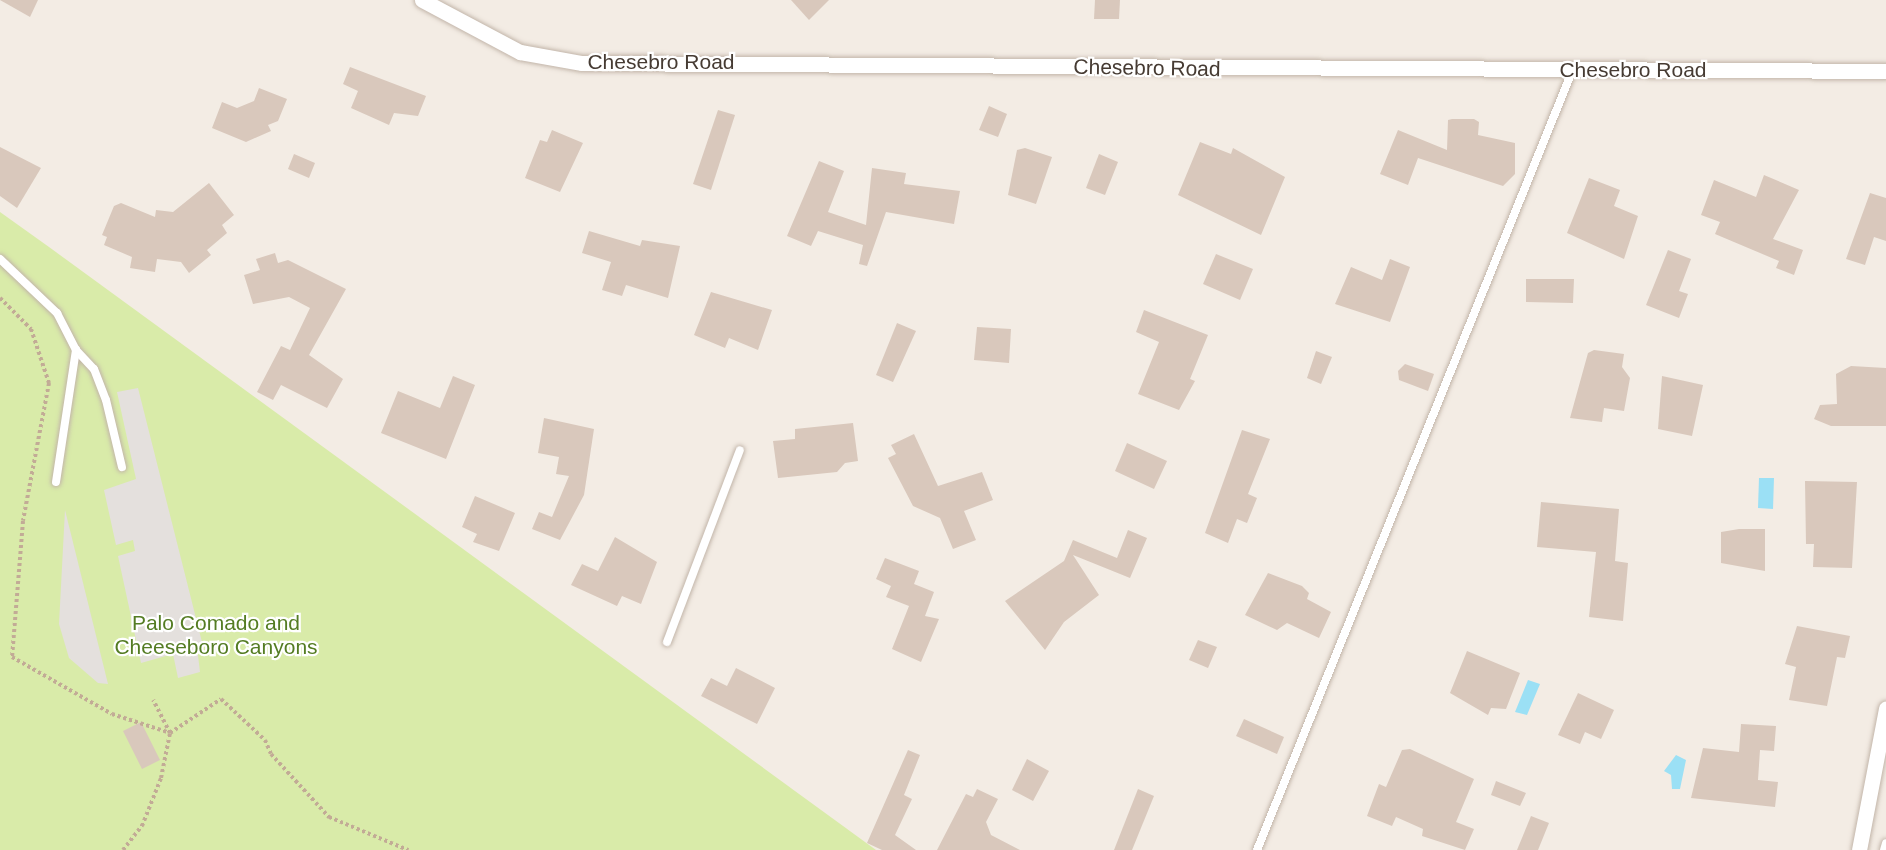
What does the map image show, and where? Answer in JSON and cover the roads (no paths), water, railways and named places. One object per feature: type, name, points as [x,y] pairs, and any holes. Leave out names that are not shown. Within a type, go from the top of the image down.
[{"type":"street","name":"Chesebro Road","points":[[422,0],[520,52],[582,63],[1886,71]]},
{"type":"street","points":[[1859,850],[1886,709]]},
{"type":"lane","points":[[1257,850],[1573,69]]},
{"type":"lane","points":[[0,259],[27,279],[57,313],[76,350],[94,369],[106,400],[122,467]]},
{"type":"lane","points":[[56,482],[76,350]]},
{"type":"lane","points":[[667,642],[740,450]]},
{"type":"lane","points":[[1884,850],[1886,843]]},
{"type":"water","points":[[1759,478],[1774,478],[1773,509],[1758,508]]},
{"type":"water","points":[[1528,680],[1540,684],[1527,715],[1515,712]]},
{"type":"water","points":[[1676,755],[1686,760],[1680,789],[1672,789],[1671,775],[1664,771]]},
{"type":"park label","name":"Palo Comado and Cheeseboro Canyons","points":[[216,635]]}]
